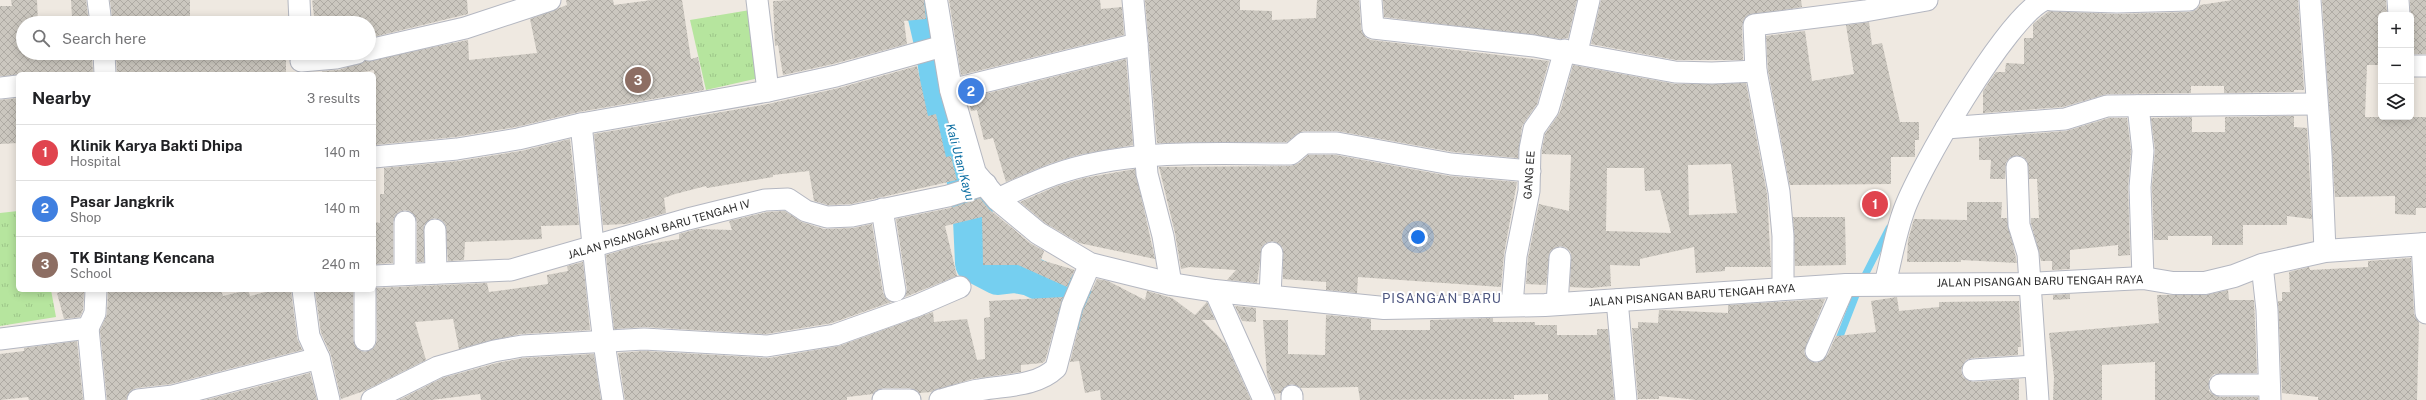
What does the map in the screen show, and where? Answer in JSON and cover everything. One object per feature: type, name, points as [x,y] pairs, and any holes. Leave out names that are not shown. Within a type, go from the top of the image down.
[{"type":"street","points":[[98,0],[100,16]]},
{"type":"street","points":[[299,0],[300,16]]},
{"type":"street","points":[[376,48],[465,28],[550,0]]},
{"type":"street","points":[[757,0],[768,91]]},
{"type":"street","name":"JALAN PISANGAN BARU TENGAH RAYA","points":[[936,0],[937,47],[980,190],[1038,233],[1090,264],[1171,284],[1215,291],[1384,308],[1557,304],[1845,285],[2029,284],[2143,278],[2173,283],[2205,283],[2234,276],[2262,265],[2325,250],[2424,244]]},
{"type":"street","points":[[1133,0],[1147,174],[1163,236],[1171,284]]},
{"type":"street","points":[[1371,0],[1373,28],[1419,32],[1433,36],[1571,51],[1615,62],[1674,72],[1712,73],[1756,71]]},
{"type":"street","name":"GANG EE","points":[[1512,305],[1516,256],[1526,210],[1530,171],[1530,149],[1534,129],[1548,109],[1589,0]]},
{"type":"street","points":[[1783,289],[1784,236],[1779,192],[1756,71],[1754,25],[1865,11],[1905,2],[1927,0]]},
{"type":"street","points":[[1878,284],[1903,212],[1925,163],[1976,80],[2024,14],[2051,0],[2116,2],[2187,0]]},
{"type":"street","points":[[2310,0],[2316,104],[2321,154],[2325,250]]},
{"type":"street","points":[[2398,0],[2399,12]]},
{"type":"street","points":[[951,90],[1137,44]]},
{"type":"street","points":[[376,157],[457,149],[518,139],[581,124],[768,91],[836,76],[937,47]]},
{"type":"street","points":[[104,60],[105,72]]},
{"type":"street","points":[[300,63],[322,60]]},
{"type":"street","points":[[2414,66],[2426,66]]},
{"type":"street","points":[[0,88],[16,86]]},
{"type":"street","points":[[1946,128],[2065,119],[2107,106],[2316,104]]},
{"type":"street","points":[[2138,106],[2143,151],[2140,187],[2143,278]]},
{"type":"street","points":[[581,124],[595,247],[603,342],[613,400]]},
{"type":"street","name":"JALAN PISANGAN BARU TENGAH IV","points":[[376,276],[500,272],[595,247],[688,219],[765,200],[788,199],[806,211],[827,217],[852,216],[1145,156],[1186,153],[1291,154],[1304,144],[1337,144],[1451,164],[1530,171]]},
{"type":"street","points":[[2017,167],[2018,225],[2028,254],[2038,400]]},
{"type":"street","points":[[882,209],[895,291]]},
{"type":"street","points":[[405,222],[405,274]]},
{"type":"street","points":[[436,230],[436,273]]},
{"type":"street","points":[[2424,244],[2426,313]]},
{"type":"street","points":[[1270,296],[1272,253]]},
{"type":"street","points":[[1557,304],[1560,258]]},
{"type":"street","points":[[940,400],[978,390],[1034,382],[1050,374],[1056,368],[1074,303],[1090,264]]},
{"type":"street","points":[[2220,385],[2270,392],[2267,310],[2262,265]]},
{"type":"street","points":[[1816,351],[1845,285]]},
{"type":"street","points":[[372,400],[438,367],[494,351],[522,346],[644,339],[767,346],[835,335],[916,306],[960,287]]},
{"type":"street","points":[[1215,291],[1264,400]]},
{"type":"street","points":[[95,292],[95,313],[88,328],[95,400]]},
{"type":"street","points":[[303,292],[309,336],[319,358],[329,400]]},
{"type":"street","points":[[365,292],[365,340]]},
{"type":"street","points":[[1618,300],[1626,400]]},
{"type":"street","points":[[0,339],[88,328]]},
{"type":"street","points":[[138,400],[173,396],[319,358]]},
{"type":"street","points":[[1973,370],[2035,366]]},
{"type":"street","points":[[883,400],[910,400]]},
{"type":"green space","points":[[750,10],[759,78],[706,90],[690,20]]},
{"type":"green space","points":[[16,211],[16,292],[51,292],[56,317],[0,326],[0,213]]},
{"type":"building","points":[[11,0],[37,0],[38,16],[16,16],[16,60],[92,60],[93,72],[16,72],[16,76],[0,76],[0,6],[12,6]]},
{"type":"building","points":[[71,0],[86,0],[88,16],[72,16]]},
{"type":"building","points":[[110,0],[190,0],[190,16],[112,16]]},
{"type":"building","points":[[467,0],[468,14],[376,36],[376,16],[314,16],[312,1]]},
{"type":"building","points":[[566,0],[613,0],[614,5],[652,0],[682,0],[691,59],[698,57],[704,90],[579,112],[516,127],[455,137],[376,145],[376,72],[374,72],[374,70],[363,72],[322,71],[339,70],[365,61],[376,60],[376,59],[468,40],[469,60],[537,53],[530,19],[567,5]]},
{"type":"building","points":[[924,0],[926,19],[904,21],[907,44],[833,64],[783,75],[778,45],[775,46],[773,1]]},
{"type":"building","points":[[949,0],[1100,0],[1101,9],[1122,7],[1124,35],[961,75]]},
{"type":"building","points":[[1145,0],[1240,0],[1240,10],[1272,11],[1272,20],[1316,18],[1317,0],[1359,0],[1361,29],[1366,38],[1371,40],[1549,61],[1537,104],[1522,126],[1518,158],[1453,152],[1337,131],[1303,131],[1287,142],[1157,143]]},
{"type":"building","points":[[1383,0],[1577,0],[1568,38],[1561,39],[1384,17]]},
{"type":"building","points":[[1601,0],[1801,0],[1802,7],[1747,16],[1742,26],[1743,60],[1676,60],[1591,44]]},
{"type":"building","points":[[2233,0],[2298,0],[2304,90],[2294,90],[2294,92],[2224,93],[2224,86],[2191,86],[2191,93],[2107,94],[2063,107],[1983,113],[1983,91],[1996,72],[2005,72],[2006,63],[2024,64],[2024,38],[2033,38],[2033,24],[2049,11],[2117,14],[2189,12],[2196,10],[2200,5]]},
{"type":"building","points":[[2322,0],[2386,0],[2387,12],[2378,12],[2378,65],[2367,65],[2365,117],[2378,117],[2378,120],[2414,120],[2414,117],[2426,117],[2426,208],[2416,208],[2416,215],[2395,214],[2395,196],[2335,197]]},
{"type":"building","points":[[2410,0],[2426,0],[2426,54],[2414,54],[2414,12],[2410,12]]},
{"type":"building","points":[[1869,22],[1872,45],[1882,43],[1900,122],[1919,122],[1919,140],[1915,140],[1915,157],[1891,157],[1891,184],[1790,185],[1790,187],[1768,70],[1766,36],[1805,31],[1812,81],[1854,74],[1846,25]]},
{"type":"building","points":[[1126,59],[1133,145],[1078,155],[1049,164],[1006,182],[993,138],[984,140],[977,110],[971,111],[968,98]]},
{"type":"building","points":[[116,60],[286,60],[286,72],[117,72]]},
{"type":"building","points":[[1573,65],[1675,84],[1746,83],[1767,194],[1771,267],[1725,267],[1725,271],[1696,273],[1694,247],[1640,259],[1640,266],[1610,265],[1611,286],[1591,288],[1570,287],[1571,253],[1567,248],[1560,246],[1550,252],[1546,285],[1526,284],[1528,258],[1539,204],[1569,211],[1571,155],[1542,154],[1545,134],[1560,112]],"holes":[[[1731,164],[1737,213],[1689,215],[1688,165]],[[1607,168],[1644,168],[1645,191],[1660,190],[1671,233],[1606,231]]]},
{"type":"building","points":[[917,66],[928,116],[936,114],[946,157],[951,156],[957,180],[851,204],[828,205],[814,201],[809,171],[773,175],[773,177],[707,188],[706,186],[675,194],[664,198],[666,213],[626,224],[603,225],[594,134],[768,104],[839,88]]},
{"type":"building","points":[[16,98],[16,143],[0,144],[0,100]]},
{"type":"building","points":[[2294,116],[2294,127],[2307,128],[2312,219],[2287,216],[2287,225],[2243,225],[2243,245],[2212,245],[2212,236],[2168,236],[2168,240],[2154,240],[2152,187],[2155,150],[2151,118],[2192,117],[2192,132],[2225,132],[2225,117]]},
{"type":"building","points":[[2109,118],[2127,118],[2131,151],[2128,187],[2130,255],[2118,256],[2118,245],[2070,250],[2070,269],[2052,270],[2052,261],[2041,261],[2031,223],[2031,218],[2039,218],[2037,179],[2029,179],[2027,161],[2022,156],[2011,157],[2006,162],[2005,179],[1990,179],[1991,160],[1979,160],[1979,138],[2066,131]]},
{"type":"building","points":[[570,139],[579,225],[541,226],[542,239],[465,242],[464,260],[448,261],[445,224],[441,220],[434,218],[424,225],[424,262],[417,262],[417,222],[411,212],[405,210],[399,212],[393,222],[393,263],[376,264],[376,222],[380,223],[380,194],[384,194],[384,168],[459,161],[521,151]]},
{"type":"building","points":[[1308,155],[1336,155],[1449,176],[1517,182],[1504,254],[1501,287],[1358,277],[1357,293],[1326,290],[1326,282],[1283,279],[1283,248],[1273,241],[1266,243],[1262,247],[1257,283],[1227,280],[1236,270],[1189,267],[1181,269],[1175,233],[1159,167],[1291,166],[1299,163]]},
{"type":"building","points":[[1135,169],[1155,259],[1079,243],[1045,223],[1020,202],[1057,186],[1084,178]]},
{"type":"building","points":[[980,198],[989,209],[1030,243],[1044,251],[1041,260],[1075,270],[1067,287],[1018,265],[983,265],[982,217],[945,226],[957,276],[905,297],[907,289],[896,219],[950,208]]},
{"type":"building","points":[[1967,202],[2002,202],[2001,218],[2007,218],[2017,263],[1961,260],[1961,262],[1907,262],[1908,240],[1914,219],[1967,220]]},
{"type":"building","points":[[785,211],[802,222],[824,229],[853,228],[872,224],[883,293],[891,302],[832,323],[766,334],[645,327],[614,329],[606,255],[637,246],[679,239],[679,234],[697,229],[732,230],[729,221],[767,212]]},
{"type":"building","points":[[1793,217],[1845,217],[1846,265],[1795,266]]},
{"type":"building","points":[[2411,258],[2414,314],[2419,323],[2417,400],[2318,400],[2318,397],[2282,393],[2278,301],[2282,301],[2282,292],[2290,292],[2289,272],[2309,267],[2310,270],[2368,267],[2368,261]]},
{"type":"building","points":[[583,262],[590,330],[520,334],[459,349],[453,319],[415,322],[426,360],[364,391],[341,399],[331,355],[321,333],[315,292],[353,292],[353,340],[359,350],[365,352],[375,346],[377,340],[376,288],[487,283],[489,292],[548,284],[547,275],[568,271],[567,266]]},
{"type":"building","points":[[1097,279],[1108,281],[1145,300],[1147,291],[1172,298],[1195,315],[1207,302],[1215,320],[1202,320],[1226,344],[1251,400],[1101,400],[1100,390],[1085,393],[1079,361],[1070,362],[1083,310]]},
{"type":"building","points":[[2228,290],[2229,300],[2254,300],[2257,373],[2214,374],[2209,379],[2209,391],[2220,397],[2258,397],[2258,400],[2155,400],[2155,362],[2102,365],[2102,400],[2053,400],[2054,377],[2049,333],[2159,323],[2157,295],[2205,295]]},
{"type":"building","points":[[84,292],[83,310],[80,317],[64,319],[57,293]]},
{"type":"building","points":[[108,292],[222,292],[223,296],[240,292],[249,292],[250,296],[265,292],[291,292],[297,338],[302,350],[171,384],[136,388],[131,391],[126,400],[107,400],[100,330],[107,314]]},
{"type":"building","points":[[2070,294],[2070,299],[2053,300],[2053,295]]},
{"type":"building","points":[[1063,297],[1045,361],[1042,363],[1021,365],[1021,372],[972,379],[931,392],[919,393],[910,388],[883,388],[873,394],[847,397],[847,400],[625,400],[618,353],[644,351],[769,358],[839,346],[933,312],[934,322],[967,319],[977,360],[985,359],[984,318],[990,317],[989,301]]},
{"type":"building","points":[[1897,297],[1899,311],[1939,307],[1939,302],[2019,301],[2021,347],[2018,347],[2018,355],[1972,358],[1966,360],[1961,370],[1963,377],[1973,382],[2019,379],[2019,400],[1697,400],[1659,396],[1659,399],[1638,399],[1632,328],[1638,328],[1638,322],[1658,323],[1659,310],[1728,313],[1728,305],[1825,299],[1804,352],[1807,358],[1817,363],[1827,356],[1836,336],[1876,332],[1871,301]]},
{"type":"building","points":[[1235,306],[1256,308],[1256,322],[1242,321]]},
{"type":"building","points":[[1326,315],[1371,319],[1371,330],[1430,330],[1430,320],[1493,318],[1493,322],[1535,322],[1535,325],[1557,325],[1557,335],[1597,335],[1597,329],[1608,329],[1614,400],[1548,400],[1548,394],[1514,395],[1514,399],[1360,400],[1358,387],[1301,388],[1292,384],[1286,386],[1281,393],[1274,394],[1267,376],[1263,320],[1288,320],[1288,354],[1325,355]]},
{"type":"building","points":[[77,341],[83,400],[29,400],[28,397],[0,400],[0,354],[24,351],[24,348]]},
{"type":"building","points":[[594,354],[601,400],[481,400],[480,394],[431,400],[399,400],[442,378],[497,363],[523,358]]},
{"type":"building","points":[[310,373],[317,400],[205,400]]},
{"type":"waterway","name":"Kali Utan Kayu","points":[[924,0],[936,52],[942,95],[972,198],[975,263],[998,275],[1015,273],[1030,276],[1062,291],[1083,310],[1144,346],[1213,400]]},
{"type":"waterway","points":[[1837,344],[1860,285],[1889,228]]},
{"type":"place","name":"TK Bintang Kencana","points":[[638,80]]},
{"type":"place","name":"Pasar Jangkrik","points":[[971,91]]},
{"type":"place","name":"Klinik Karya Bakti Dhipa","points":[[1875,204]]},
{"type":"district","name":"PISANGAN BARU","points":[[1442,298]]}]
